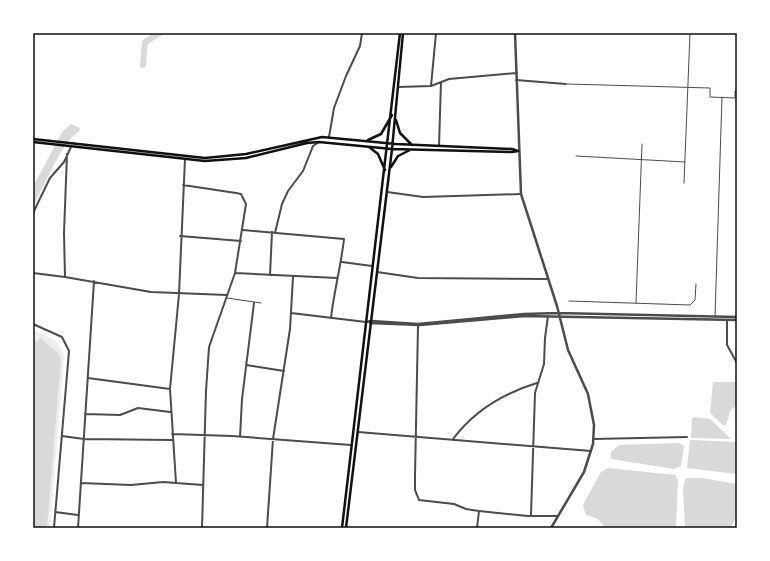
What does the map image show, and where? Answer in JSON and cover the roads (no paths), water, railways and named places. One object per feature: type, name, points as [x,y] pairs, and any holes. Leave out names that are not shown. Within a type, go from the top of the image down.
[{"type":"main road","points":[[342,528],[366,322],[388,149],[398,87],[402,33]]},
{"type":"main road","points":[[402,33],[394,115],[400,133],[413,145]]},
{"type":"main road","points":[[362,140],[372,140],[380,135],[394,115]]},
{"type":"main road","points":[[33,142],[69,143],[212,158],[246,154],[306,140],[329,137],[390,144],[512,149],[518,151]]},
{"type":"main road","points":[[33,139],[69,146],[212,161],[234,160],[307,143],[319,142],[363,145],[388,149],[518,151]]},
{"type":"main road","points":[[346,528],[392,149],[390,144]]},
{"type":"main road","points":[[363,145],[371,148],[378,154],[386,170]]},
{"type":"main road","points":[[389,171],[398,156],[413,149]]},
{"type":"street","points":[[329,137],[334,108],[346,76],[360,46],[362,33]]},
{"type":"street","points":[[431,86],[436,33]]},
{"type":"street","points":[[515,33],[518,151],[521,194],[570,355],[588,394],[594,419],[591,450],[584,472],[551,528]]},
{"type":"street","points":[[398,87],[431,86],[449,79],[517,73]]},
{"type":"street","points":[[516,80],[566,84]]},
{"type":"street","points":[[440,146],[441,82]]},
{"type":"street","points":[[276,233],[282,204],[288,191],[302,171],[313,146],[319,142]]},
{"type":"street","points":[[65,277],[64,233],[67,154],[69,146]]},
{"type":"street","points":[[33,213],[50,178],[61,166],[67,154]]},
{"type":"street","points":[[176,483],[170,412],[170,389],[179,294],[180,236],[185,159]]},
{"type":"street","points":[[183,185],[241,194],[246,204],[235,273],[209,347],[204,435],[202,528]]},
{"type":"street","points":[[387,192],[423,197],[521,194]]},
{"type":"street","points":[[243,230],[344,239],[342,262],[335,284],[331,318]]},
{"type":"street","points":[[270,276],[272,232]]},
{"type":"street","points":[[180,236],[241,241]]},
{"type":"street","points":[[342,262],[374,266]]},
{"type":"street","points":[[377,272],[418,278],[548,279]]},
{"type":"street","points":[[33,273],[94,281],[151,292],[227,296]]},
{"type":"street","points":[[235,273],[270,276],[338,278]]},
{"type":"street","points":[[267,528],[273,439],[292,313],[293,277]]},
{"type":"street","points":[[78,528],[94,281]]},
{"type":"street","points":[[240,437],[246,365],[254,303]]},
{"type":"street","points":[[292,313],[366,322],[418,324],[524,314],[737,318]]},
{"type":"street","points":[[371,322],[418,326],[524,316],[558,315]]},
{"type":"street","points":[[531,516],[535,393],[544,364],[548,316]]},
{"type":"street","points":[[715,318],[727,320],[737,318]]},
{"type":"street","points":[[727,320],[727,345],[737,362]]},
{"type":"street","points":[[33,324],[62,337],[68,351],[54,528]]},
{"type":"street","points":[[418,326],[415,490],[419,500],[454,504],[466,509],[478,511],[531,516],[558,516]]},
{"type":"street","points":[[246,365],[284,371]]},
{"type":"street","points":[[88,378],[170,389]]},
{"type":"street","points":[[453,439],[463,426],[489,405],[508,394],[538,383]]},
{"type":"street","points":[[85,414],[120,415],[138,408],[170,412]]},
{"type":"street","points":[[358,432],[591,450]]},
{"type":"street","points":[[172,434],[273,439],[351,445]]},
{"type":"street","points":[[62,436],[84,439],[172,440]]},
{"type":"street","points":[[593,439],[688,437]]},
{"type":"street","points":[[81,483],[131,485],[176,483],[203,485]]},
{"type":"street","points":[[477,528],[478,511]]},
{"type":"street","points":[[55,512],[78,515]]},
{"type":"lane","points":[[684,183],[690,33]]},
{"type":"lane","points":[[566,84],[710,88],[710,97],[735,98],[735,91],[737,91]]},
{"type":"lane","points":[[715,318],[722,97]]},
{"type":"lane","points":[[636,303],[642,144]]},
{"type":"lane","points":[[576,156],[685,162]]},
{"type":"lane","points":[[569,301],[690,306],[694,300],[696,284]]},
{"type":"lane","points":[[227,296],[261,304]]},
{"type":"waterway","points":[[143,65],[145,42],[160,33]]}]
